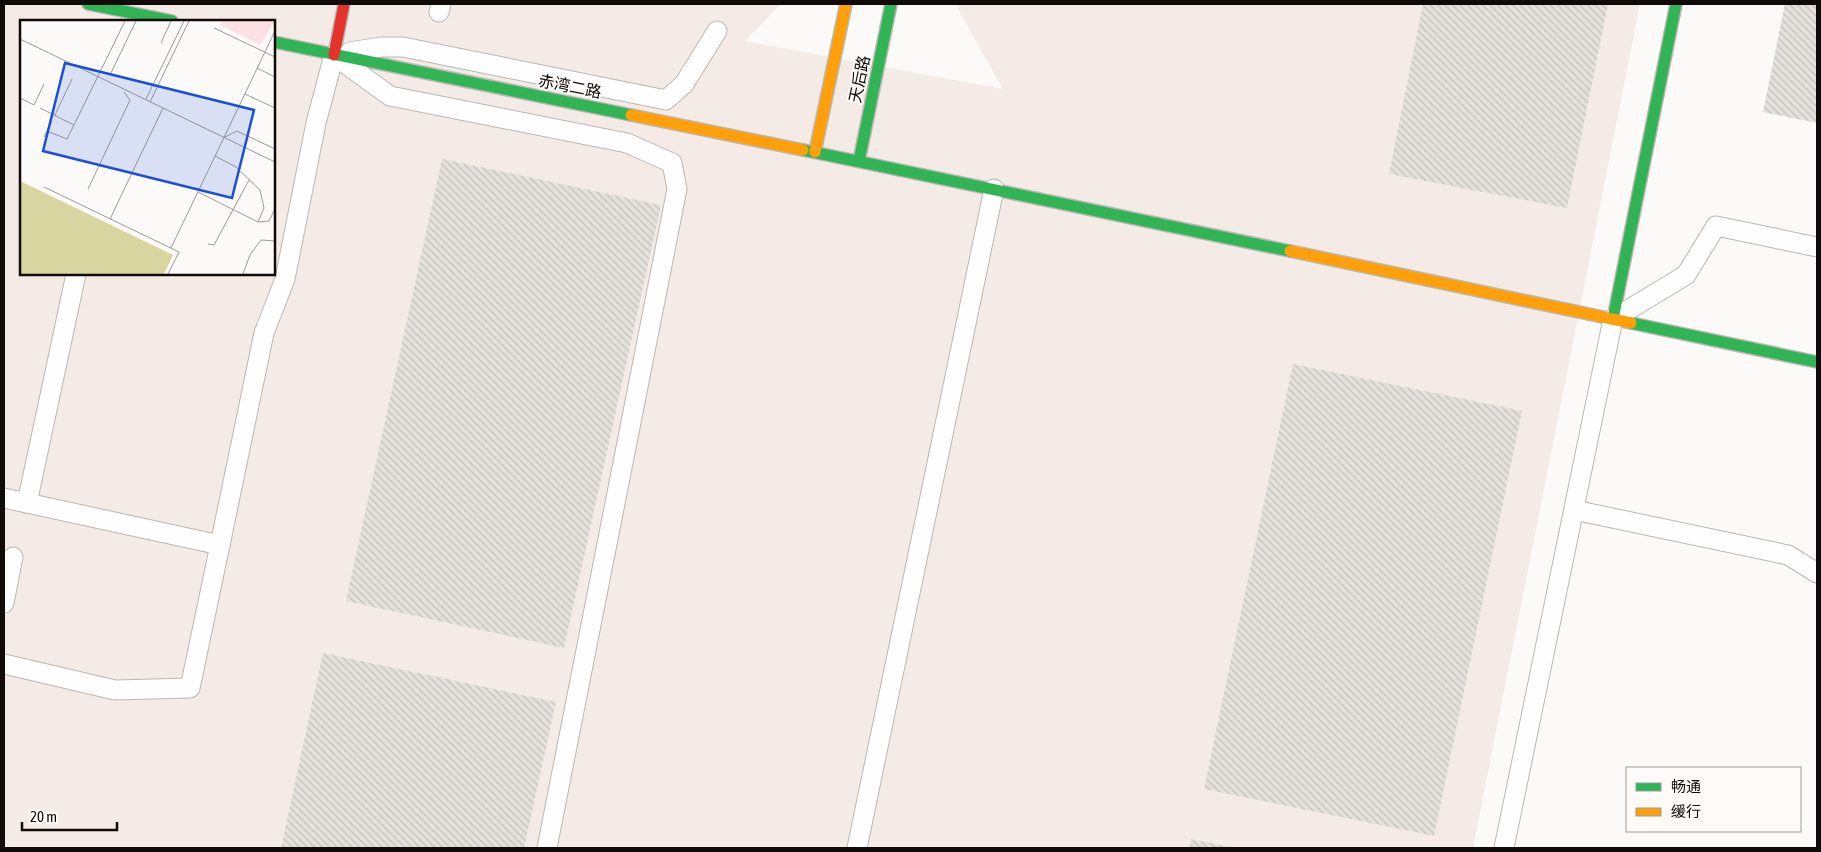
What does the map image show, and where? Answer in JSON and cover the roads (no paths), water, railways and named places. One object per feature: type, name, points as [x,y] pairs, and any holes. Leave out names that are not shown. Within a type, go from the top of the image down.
[{"type":"street","points":[[88,4],[167,20]]},
{"type":"street","points":[[334,55],[344,4]]},
{"type":"street","name":"天后路","points":[[815,152],[846,4]]},
{"type":"street","name":"天后路","points":[[859,161],[891,4]]},
{"type":"street","points":[[1613,319],[1676,4]]},
{"type":"street","name":"赤湾二路","points":[[275,42],[859,161],[1817,362]]},
{"type":"lane","points":[[334,55],[381,47],[403,48],[666,100],[684,84],[717,31]]},
{"type":"lane","points":[[4,664],[114,690],[190,688],[264,333],[286,279],[316,123],[334,55]]},
{"type":"lane","points":[[334,55],[390,96],[627,142],[672,163],[677,189],[547,848]]},
{"type":"lane","points":[[857,848],[994,189]]},
{"type":"lane","points":[[1504,848],[1613,319],[1686,275],[1716,226],[1817,247]]},
{"type":"lane","points":[[27,503],[76,275]]},
{"type":"lane","points":[[4,498],[220,545]]},
{"type":"lane","points":[[1574,510],[1788,555],[1817,573]]},
{"type":"lane","points":[[4,603],[13,557]]}]
